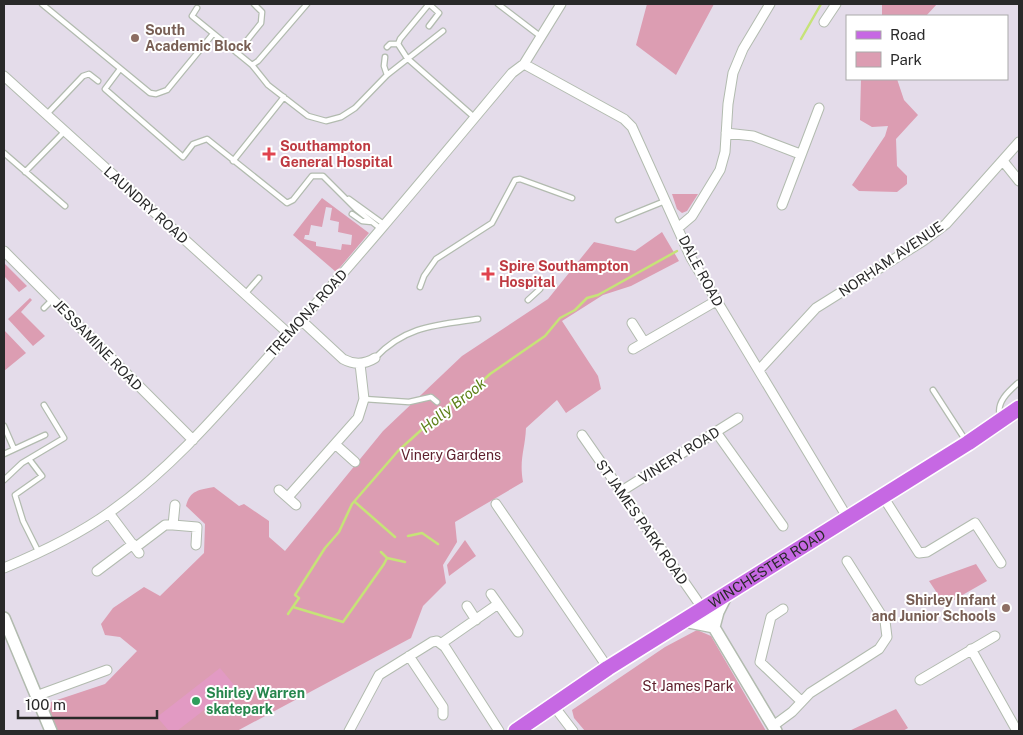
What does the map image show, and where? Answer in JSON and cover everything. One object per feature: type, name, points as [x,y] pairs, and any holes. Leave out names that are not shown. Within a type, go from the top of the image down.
[{"type":"main road","name":"WINCHESTER ROAD","points":[[516,731],[608,668],[1001,420],[1018,412]]},
{"type":"street","name":"TREMONA ROAD","points":[[4,568],[39,553],[109,513],[162,470],[193,440],[383,227],[512,73],[524,64],[561,4]]},
{"type":"street","points":[[679,226],[692,216],[720,170],[725,152],[728,104],[733,73],[743,49],[770,4]]},
{"type":"street","points":[[824,22],[835,11]]},
{"type":"street","name":"DALE ROAD","points":[[524,64],[624,119],[632,127],[665,201],[679,226],[691,258],[847,517]]},
{"type":"street","name":"LAUNDRY ROAD","points":[[4,76],[289,334]]},
{"type":"street","points":[[782,205],[819,108]]},
{"type":"street","points":[[726,133],[753,136],[800,154]]},
{"type":"street","name":"NORHAM AVENUE","points":[[759,370],[816,308],[923,242],[946,224],[1019,142]]},
{"type":"street","points":[[1002,161],[1019,181]]},
{"type":"street","name":"JESSAMINE ROAD","points":[[4,250],[193,440]]},
{"type":"street","points":[[633,349],[716,301]]},
{"type":"street","points":[[302,320],[343,359],[360,364],[375,358]]},
{"type":"street","points":[[632,323],[644,342]]},
{"type":"street","points":[[288,497],[358,418],[364,399],[360,364]]},
{"type":"street","name":"VINERY ROAD","points":[[620,492],[738,418]]},
{"type":"street","points":[[716,432],[783,526]]},
{"type":"street","name":"ST JAMES PARK ROAD","points":[[582,435],[703,609]]},
{"type":"street","points":[[334,444],[355,462]]},
{"type":"street","points":[[280,490],[296,505]]},
{"type":"street","points":[[882,495],[919,553],[927,552],[975,523],[1001,563]]},
{"type":"street","points":[[496,504],[608,668]]},
{"type":"street","points":[[173,525],[175,505]]},
{"type":"street","points":[[109,513],[136,548]]},
{"type":"street","points":[[97,571],[136,548],[165,525],[197,527],[196,545]]},
{"type":"street","points":[[703,609],[775,729],[802,701],[818,688],[879,650],[886,641],[888,632],[864,578],[847,561]]},
{"type":"street","points":[[491,594],[518,632]]},
{"type":"street","points":[[714,627],[726,594]]},
{"type":"street","points":[[349,731],[379,675],[432,642],[442,643],[498,604]]},
{"type":"street","points":[[467,606],[476,620]]},
{"type":"street","points":[[783,608],[771,617],[760,662],[802,701]]},
{"type":"street","points":[[4,618],[51,731]]},
{"type":"street","points":[[684,621],[714,627]]},
{"type":"street","points":[[920,680],[995,636]]},
{"type":"street","points":[[442,643],[500,731]]},
{"type":"street","points":[[971,649],[1017,731]]},
{"type":"street","points":[[409,656],[443,707],[443,715]]},
{"type":"street","points":[[36,696],[107,670]]},
{"type":"street","points":[[553,705],[573,731]]},
{"type":"lane","points":[[42,4],[150,93],[163,93],[213,34]]},
{"type":"lane","points":[[237,53],[262,23],[262,12],[254,4]]},
{"type":"lane","points":[[252,65],[258,61],[307,4]]},
{"type":"lane","points":[[398,44],[429,4],[439,13],[429,26]]},
{"type":"lane","points":[[498,4],[540,36]]},
{"type":"lane","points":[[197,8],[192,16],[252,65],[261,78],[308,116],[316,120],[334,120],[348,114],[362,103],[387,75],[443,31]]},
{"type":"lane","points":[[387,47],[390,44],[398,44]]},
{"type":"lane","points":[[398,44],[407,58],[474,118]]},
{"type":"lane","points":[[385,57],[384,66],[387,75]]},
{"type":"lane","points":[[120,69],[105,89],[183,157],[193,144],[207,139],[286,202],[292,200],[312,176],[323,176],[383,227]]},
{"type":"lane","points":[[46,115],[83,76],[89,74],[98,81]]},
{"type":"lane","points":[[233,161],[284,97]]},
{"type":"lane","points":[[25,172],[64,132]]},
{"type":"lane","points":[[4,153],[65,206]]},
{"type":"lane","points":[[420,287],[424,276],[436,259],[492,223],[515,180],[520,179],[572,198]]},
{"type":"lane","points":[[346,197],[356,209],[383,227]]},
{"type":"lane","points":[[618,220],[665,201]]},
{"type":"lane","points":[[352,214],[362,221],[373,222]]},
{"type":"lane","points":[[245,294],[259,278]]},
{"type":"lane","points":[[528,300],[540,289]]},
{"type":"lane","points":[[44,308],[53,299]]},
{"type":"lane","points":[[375,358],[392,341],[408,333],[478,319]]},
{"type":"lane","points":[[1001,420],[999,409],[1005,395],[1018,383]]},
{"type":"lane","points":[[933,390],[968,442]]},
{"type":"lane","points":[[364,399],[409,402],[431,397],[437,402]]},
{"type":"lane","points":[[4,480],[29,459],[64,438],[44,405]]},
{"type":"lane","points":[[4,426],[14,449]]},
{"type":"lane","points":[[4,454],[45,435]]},
{"type":"lane","points":[[29,459],[42,476],[15,495],[23,521],[39,553]]},
{"type":"green space","points":[[647,4],[714,4],[676,75],[636,45]]},
{"type":"green space","points":[[882,4],[937,4],[927,15],[882,15]]},
{"type":"green space","points":[[861,80],[897,80],[904,100],[918,115],[896,139],[897,166],[907,176],[907,184],[897,192],[859,191],[852,185],[885,136],[888,126],[872,127],[860,120]]},
{"type":"green space","points":[[672,194],[698,194],[687,211],[682,213],[677,209]]},
{"type":"green space","points":[[322,198],[369,233],[336,272],[293,235]],"holes":[[[326,207],[332,208],[330,220],[339,222],[338,232],[352,235],[351,245],[342,244],[341,250],[316,246],[316,242],[304,239],[305,235],[309,235],[311,225],[322,227]]]},
{"type":"green space","name":"Vinery Gardens","points":[[662,232],[679,261],[631,286],[603,295],[562,321],[598,376],[601,389],[566,413],[557,400],[526,428],[522,461],[523,482],[455,522],[457,542],[443,565],[446,583],[423,606],[411,638],[237,731],[55,731],[42,705],[105,684],[137,651],[120,637],[105,635],[101,624],[113,608],[144,587],[160,596],[204,553],[205,524],[186,506],[193,494],[200,490],[214,487],[239,506],[244,504],[269,521],[269,537],[285,551],[383,431],[462,356],[548,299],[594,242],[635,251]]},
{"type":"green space","points":[[4,263],[27,286],[19,292],[4,276]]},
{"type":"green space","points":[[30,298],[32,300],[21,312],[45,336],[33,346],[8,319]]},
{"type":"green space","points":[[4,330],[26,353],[4,371]]},
{"type":"green space","points":[[465,540],[476,556],[449,576],[447,565]]},
{"type":"green space","points":[[976,564],[987,581],[945,605],[929,581]]},
{"type":"green space","name":"St James Park","points":[[697,630],[711,636],[766,731],[585,731],[574,718],[572,710],[665,647]]},
{"type":"green space","points":[[896,709],[908,728],[903,731],[849,731]]},
{"type":"shaded area","name":"Shirley Warren skatepark","points":[[220,668],[235,686],[177,731],[169,731],[157,717]]},
{"type":"waterway","name":"Holly Brook","points":[[801,39],[821,4]]},
{"type":"waterway","name":"Holly Brook","points":[[288,614],[299,598],[295,595],[325,548],[339,532],[352,504],[398,451],[451,403],[464,398],[490,374],[545,336],[560,318],[575,310],[587,298],[598,295],[677,251]]},
{"type":"waterway","points":[[355,502],[395,537]]},
{"type":"waterway","points":[[408,536],[422,533],[438,544]]},
{"type":"waterway","points":[[293,607],[343,622],[384,564],[387,558],[381,552]]},
{"type":"waterway","points":[[387,558],[405,562]]},
{"type":"place","name":"South Academic Block","points":[[135,38]]},
{"type":"place","name":"Southampton General Hospital","points":[[269,154]]},
{"type":"place","name":"Spire Southampton Hospital","points":[[488,274]]},
{"type":"place","name":"Shirley Infant and Junior Schools","points":[[1006,608]]},
{"type":"place","name":"Shirley Warren skatepark","points":[[196,701]]}]
